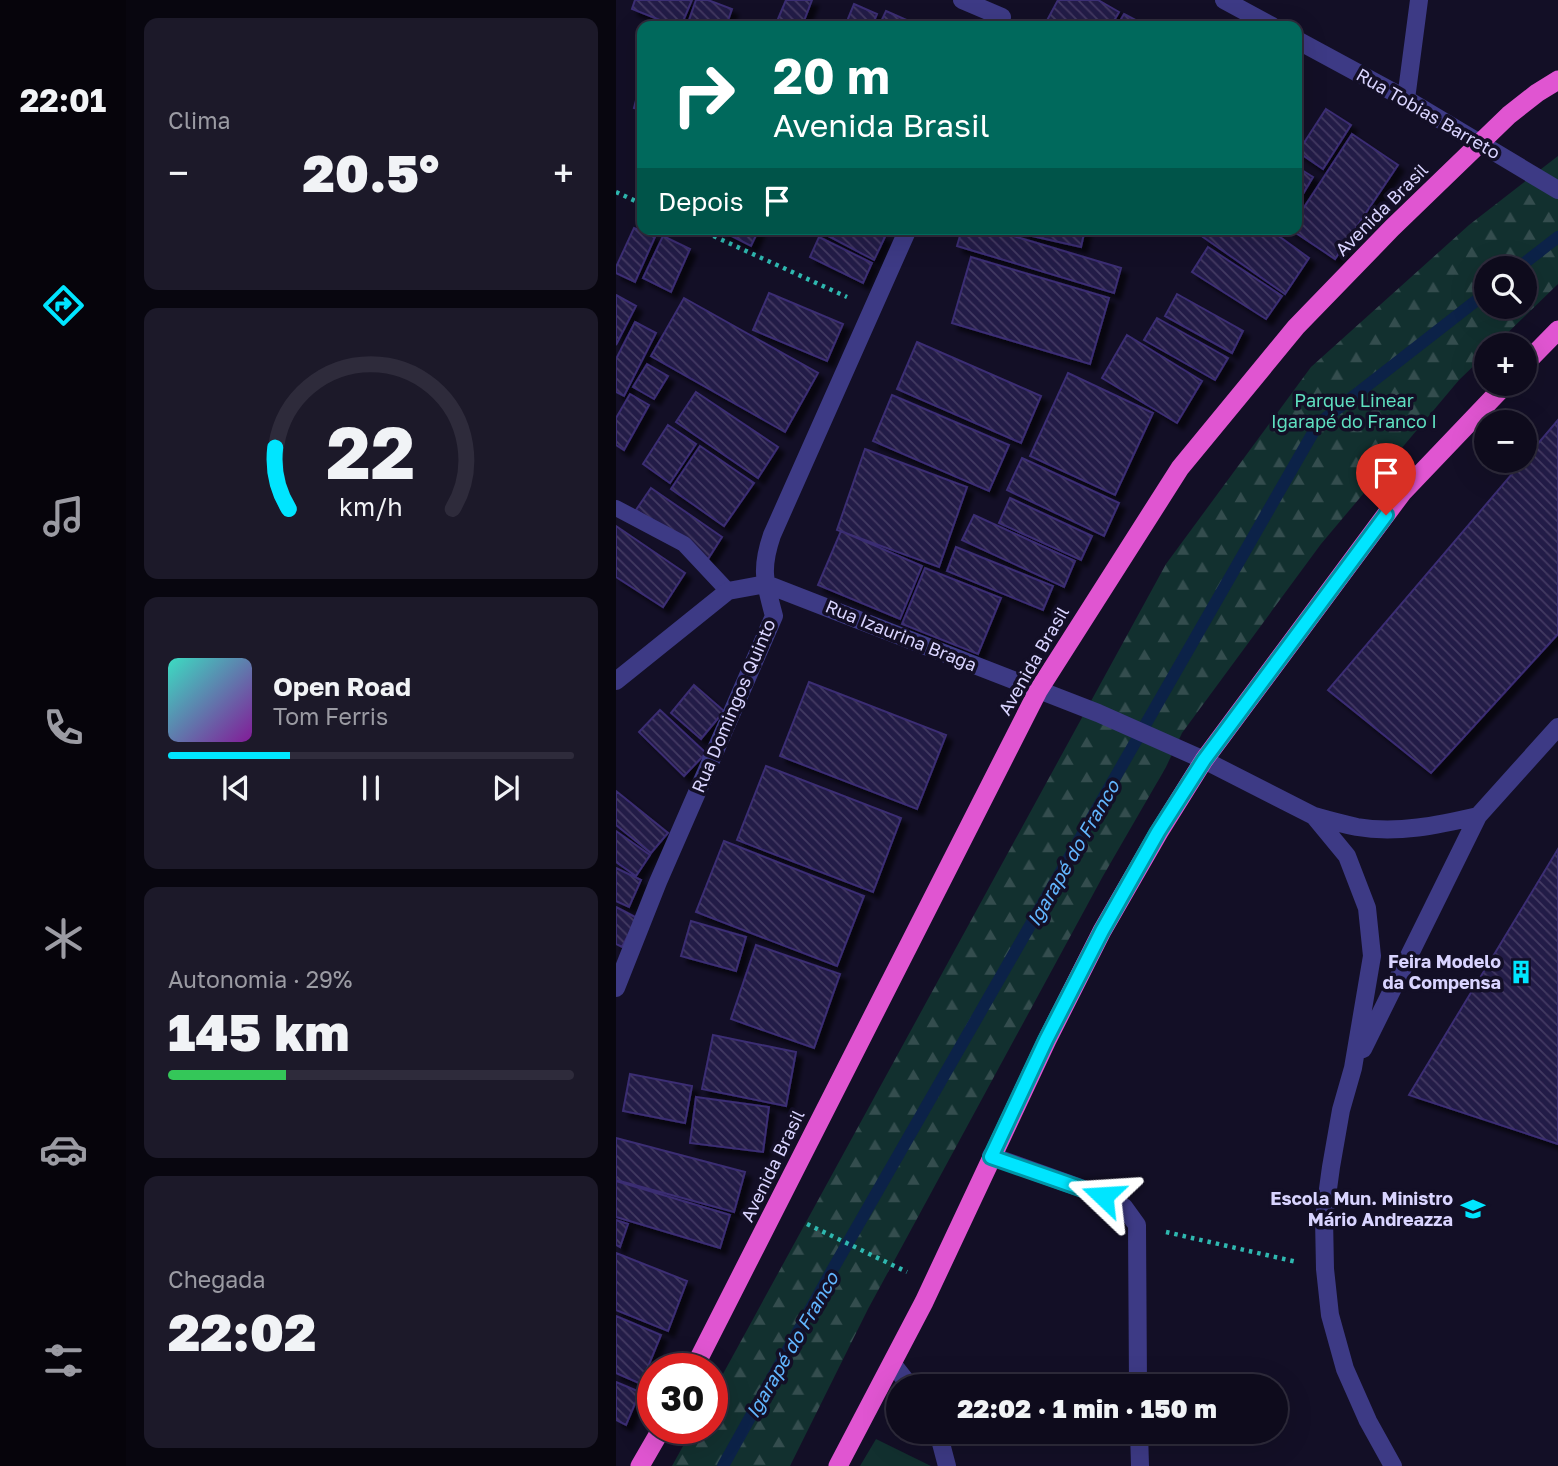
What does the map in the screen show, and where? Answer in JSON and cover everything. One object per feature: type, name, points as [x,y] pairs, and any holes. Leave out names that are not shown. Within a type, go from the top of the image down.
[{"type":"highway","name":"Avenida Brasil","points":[[702,1353],[1038,691],[1180,468],[1296,327],[1392,228],[1479,143],[1537,93],[1558,80]]},
{"type":"highway","points":[[1537,352],[1558,330]]},
{"type":"highway","points":[[838,1466],[931,1284],[1046,1040],[1102,931],[1158,832],[1204,760],[1402,493],[1495,396]]},
{"type":"highway","points":[[640,1466],[653,1444]]},
{"type":"street","points":[[962,0],[998,21]]},
{"type":"street","points":[[1000,21],[1010,0]]},
{"type":"street","points":[[1224,0],[1263,21]]},
{"type":"street","points":[[1406,99],[1419,0]]},
{"type":"street","name":"Rua Tobias Barreto","points":[[1302,43],[1406,99],[1558,190]]},
{"type":"street","name":"Rua Domingos Quinto","points":[[616,988],[658,882],[774,617],[766,584],[764,559],[772,535],[905,235]]},
{"type":"street","points":[[616,681],[728,591],[766,584]]},
{"type":"street","name":"Rua Izaurina Braga","points":[[766,584],[1098,713],[1204,760],[1314,816]]},
{"type":"street","points":[[1353,1068],[1478,816],[1558,727]]},
{"type":"street","points":[[1314,816],[1359,827],[1395,830],[1438,825],[1478,816]]},
{"type":"street","points":[[1314,816],[1347,856],[1367,908],[1372,956],[1353,1068],[1341,1110],[1324,1218],[1325,1269],[1330,1315],[1345,1369],[1368,1421],[1393,1466]]},
{"type":"street","points":[[991,1157],[1103,1196],[1124,1207],[1137,1225],[1138,1374]]},
{"type":"street","points":[[892,1363],[901,1374]]},
{"type":"street","points":[[941,1444],[947,1466]]},
{"type":"street","points":[[1139,1444],[1140,1466]]},
{"type":"lane","points":[[616,508],[684,544],[728,591]]},
{"type":"path","points":[[616,192],[637,202]]},
{"type":"path","points":[[711,235],[872,309]]},
{"type":"path","points":[[807,1224],[931,1284]]},
{"type":"path","points":[[1137,1225],[1325,1269]]},
{"type":"green space","name":"Parque Linear Igarapé do Franco I","points":[[1558,156],[1558,284],[1537,304],[1537,256],[1474,256],[1474,319],[1522,319],[1507,333],[1474,333],[1474,366],[1321,544],[1182,733],[1166,767],[1103,876],[868,1309],[790,1466],[672,1466],[684,1444],[728,1444],[728,1365],[1166,564],[1311,367],[1469,225]]},
{"type":"green space","points":[[876,1439],[931,1466],[860,1466]]},
{"type":"building","points":[[635,0],[692,0],[683,21],[662,21],[632,9]]},
{"type":"building","points":[[696,0],[708,0],[732,9],[728,21],[689,21]]},
{"type":"building","points":[[786,0],[812,0],[804,21],[777,21]]},
{"type":"building","points":[[1058,0],[1098,0],[1119,12],[1114,21],[1047,21]]},
{"type":"building","points":[[854,4],[877,14],[874,21],[847,21]]},
{"type":"building","points":[[886,11],[909,21],[881,21]]},
{"type":"building","points":[[1124,14],[1137,21],[1120,21]]},
{"type":"building","points":[[1326,109],[1351,125],[1323,169],[1302,155],[1302,146]]},
{"type":"building","points":[[1352,134],[1398,165],[1335,259],[1299,235],[1302,235],[1302,210]]},
{"type":"building","points":[[1302,170],[1313,177],[1302,196]]},
{"type":"building","points":[[634,228],[637,229],[637,235],[655,237],[635,282],[616,273],[616,267]]},
{"type":"building","points":[[730,235],[756,235],[751,246]]},
{"type":"building","points":[[826,235],[881,235],[885,237],[874,260]]},
{"type":"building","points":[[960,235],[1010,235],[1121,268],[1114,293],[957,246]]},
{"type":"building","points":[[1027,235],[1084,235],[1081,247]]},
{"type":"building","points":[[1277,235],[1309,258],[1285,294],[1203,237]]},
{"type":"building","points":[[663,236],[690,249],[671,292],[643,278]]},
{"type":"building","points":[[819,237],[872,263],[863,283],[810,257]]},
{"type":"building","points":[[1208,247],[1282,296],[1266,319],[1192,272]]},
{"type":"building","points":[[971,257],[1109,298],[1090,364],[952,323]]},
{"type":"building","points":[[769,293],[843,324],[827,361],[753,330]]},
{"type":"building","points":[[1177,294],[1243,331],[1232,353],[1165,316]]},
{"type":"building","points":[[616,295],[636,306],[616,345]]},
{"type":"building","points":[[684,298],[818,373],[785,432],[651,356]]},
{"type":"building","points":[[1157,318],[1228,358],[1215,380],[1144,340]]},
{"type":"building","points":[[635,322],[656,333],[624,396],[616,392],[616,359]]},
{"type":"building","points":[[1127,335],[1202,381],[1177,423],[1102,378]]},
{"type":"building","points":[[917,342],[1041,396],[1021,443],[897,389]]},
{"type":"building","points":[[647,364],[668,376],[654,399],[633,387]]},
{"type":"building","points":[[1068,373],[1153,413],[1115,495],[1030,456]]},
{"type":"building","points":[[696,392],[778,447],[758,478],[676,422]]},
{"type":"building","points":[[630,394],[649,405],[624,450],[616,445],[616,418]]},
{"type":"building","points":[[892,395],[1009,445],[989,491],[873,441]]},
{"type":"building","points":[[1558,420],[1558,634],[1431,773],[1328,690],[1513,473],[1537,473],[1537,445]]},
{"type":"building","points":[[668,425],[696,444],[670,483],[643,464]]},
{"type":"building","points":[[700,446],[754,483],[724,526],[671,489]]},
{"type":"building","points":[[865,449],[967,487],[939,567],[837,530]]},
{"type":"building","points":[[1022,458],[1119,503],[1104,536],[1007,490]]},
{"type":"building","points":[[651,488],[722,537],[708,559],[636,510]]},
{"type":"building","points":[[1010,498],[1092,536],[1081,560],[999,523]]},
{"type":"building","points":[[974,515],[1075,561],[1064,587],[962,540]]},
{"type":"building","points":[[616,526],[685,573],[663,607],[616,577]]},
{"type":"building","points":[[841,531],[922,566],[900,619],[818,585]]},
{"type":"building","points":[[956,547],[1053,586],[1043,610],[947,571]]},
{"type":"building","points":[[925,568],[1001,598],[978,654],[902,624]]},
{"type":"building","points":[[809,682],[946,735],[917,809],[780,756]]},
{"type":"building","points":[[694,685],[724,711],[701,739],[671,713]]},
{"type":"building","points":[[660,710],[706,753],[684,776],[639,732]]},
{"type":"building","points":[[766,766],[901,818],[873,892],[737,840]]},
{"type":"building","points":[[616,791],[668,833],[651,853],[616,825]]},
{"type":"building","points":[[616,831],[650,855],[636,876],[616,862]]},
{"type":"building","points":[[724,841],[864,896],[837,966],[696,912]]},
{"type":"building","name":"Feira Modelo da Compensa","points":[[1558,849],[1558,1144],[1409,1095]]},
{"type":"building","points":[[616,868],[641,880],[629,907],[616,901]]},
{"type":"building","points":[[616,907],[637,918],[622,947],[616,944]]},
{"type":"building","points":[[691,921],[746,937],[736,971],[681,956]]},
{"type":"building","points":[[756,945],[840,974],[814,1048],[731,1019]]},
{"type":"building","points":[[713,1035],[796,1052],[786,1106],[702,1089]]},
{"type":"building","points":[[630,1074],[692,1086],[685,1123],[623,1111]]},
{"type":"building","points":[[696,1097],[769,1107],[763,1152],[690,1143]]},
{"type":"building","points":[[616,1138],[745,1172],[734,1212],[616,1180]]},
{"type":"building","points":[[616,1181],[730,1215],[720,1248],[616,1217]]},
{"type":"building","points":[[616,1220],[628,1224],[620,1247],[616,1245]]},
{"type":"building","points":[[616,1253],[687,1281],[668,1331],[616,1310]]},
{"type":"building","points":[[616,1316],[661,1335],[654,1353],[637,1353],[637,1382],[616,1373]]},
{"type":"building","points":[[616,1382],[637,1391],[637,1399],[626,1425],[616,1420]]},
{"type":"waterway","name":"Igarapé do Franco","points":[[1533,256],[1558,237]]},
{"type":"waterway","name":"Igarapé do Franco","points":[[723,1466],[834,1267],[1318,424],[1474,302]]},
{"type":"place","name":"Feira Modelo da Compensa","points":[[1521,972]]},
{"type":"place","name":"Escola Mun. Ministro Mário Andreazza","points":[[1473,1209]]},
{"type":"route","points":[[1103,1196],[991,1157],[1046,1040],[1102,931],[1158,832],[1204,760],[1386,515]]}]
